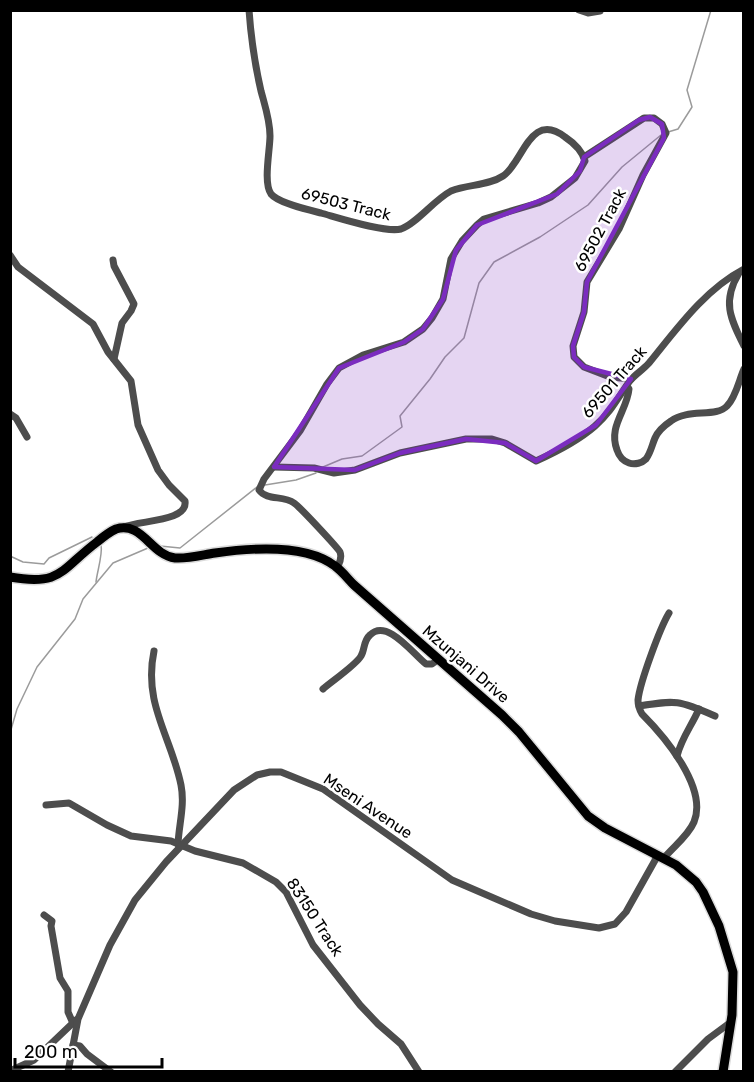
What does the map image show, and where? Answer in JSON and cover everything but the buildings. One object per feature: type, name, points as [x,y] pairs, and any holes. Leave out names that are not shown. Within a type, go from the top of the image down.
[{"type":"main road","name":"Mzunjani Drive","points":[[122,528],[131,528],[138,532],[157,550],[173,558],[240,551],[293,550],[336,566],[354,585],[519,732],[588,816],[605,828],[661,856],[696,882],[715,914],[732,972],[734,992],[723,1071]]},
{"type":"main road","points":[[10,577],[40,581],[57,576],[105,536],[122,528]]},
{"type":"street","name":"69503 Track","points":[[249,10],[254,56],[269,122],[268,185],[271,195],[280,200],[337,218],[394,230],[408,225],[427,208],[451,192],[494,181],[506,175],[529,140],[547,129],[557,131],[580,150],[584,157]]},
{"type":"street","points":[[579,10],[588,13],[600,11]]},
{"type":"street","name":"69502 Track","points":[[584,157],[639,120],[650,117],[662,124],[666,133],[650,161],[620,229],[586,282],[584,312],[572,352],[578,362],[591,370],[610,377],[631,379]]},
{"type":"street","points":[[336,566],[340,562],[339,550],[300,507],[288,499],[268,496],[260,491],[264,479],[339,368],[363,355],[404,342],[427,324],[443,299],[449,268],[456,250],[477,225],[484,219],[538,203],[556,194],[575,178],[584,163],[584,157]]},
{"type":"street","points":[[10,255],[18,267],[93,324],[114,359],[131,381],[138,425],[158,470],[185,501],[186,504],[180,514],[171,518],[122,528]]},
{"type":"street","points":[[113,260],[134,304],[122,323],[114,359]]},
{"type":"street","points":[[742,270],[728,295],[731,317],[744,346]]},
{"type":"street","name":"69501 Track","points":[[274,467],[314,468],[334,473],[355,470],[400,453],[466,439],[505,443],[536,461],[584,435],[596,425],[619,400],[631,379],[644,369],[685,319],[711,293],[742,270]]},
{"type":"street","points":[[627,386],[629,394],[616,421],[614,440],[621,458],[636,464],[648,455],[658,433],[677,417],[684,414],[725,409],[744,369]]},
{"type":"street","points":[[10,414],[16,418],[27,436]]},
{"type":"street","points":[[669,613],[663,623],[643,684],[639,706],[671,701],[680,702],[715,716]]},
{"type":"street","points":[[323,689],[361,658],[363,645],[370,635],[379,630],[390,632],[426,664],[432,664],[439,659]]},
{"type":"street","points":[[154,651],[151,665],[153,698],[182,788],[181,845]]},
{"type":"street","name":"Mseni Avenue","points":[[10,1071],[34,1060],[75,1020],[110,945],[135,900],[153,877],[234,790],[250,779],[270,772],[281,772],[323,789],[452,880],[531,914],[555,921],[599,928],[615,924],[626,912],[661,856],[691,827],[698,804],[677,756],[642,714],[639,706]]},
{"type":"street","points":[[677,756],[682,738],[691,727],[699,710]]},
{"type":"street","name":"83150 Track","points":[[46,805],[69,803],[131,836],[171,841],[195,851],[243,863],[281,886],[313,945],[360,1005],[401,1044],[419,1071]]},
{"type":"street","points":[[44,915],[52,921],[60,978],[68,991],[68,1012],[75,1020],[68,1071]]},
{"type":"street","points":[[675,1071],[708,1039],[731,1022]]},
{"type":"street","points":[[73,1045],[80,1046],[87,1054],[111,1071]]},
{"type":"highlighted area","points":[[650,117],[662,124],[664,138],[587,282],[584,312],[573,346],[574,357],[584,367],[631,379],[596,425],[536,461],[505,443],[466,439],[400,453],[355,470],[274,467],[339,368],[404,342],[423,329],[443,299],[456,250],[477,225],[557,194],[580,171],[584,157],[639,120]]},
{"type":"waterway","points":[[668,132],[678,129],[692,107],[687,90],[711,10]]},
{"type":"waterway","points":[[323,467],[342,459],[362,456],[402,427],[400,416],[445,357],[464,338],[479,283],[494,262],[540,237],[588,205],[622,167],[661,135]]},
{"type":"waterway","points":[[265,485],[296,480],[316,473]]},
{"type":"waterway","points":[[160,546],[180,548],[257,487]]},
{"type":"waterway","points":[[10,556],[23,562],[44,564],[49,558],[92,537]]},
{"type":"waterway","points":[[96,582],[101,545]]},
{"type":"waterway","points":[[10,733],[17,709],[37,667],[75,619],[83,599],[113,563],[148,548]]}]
